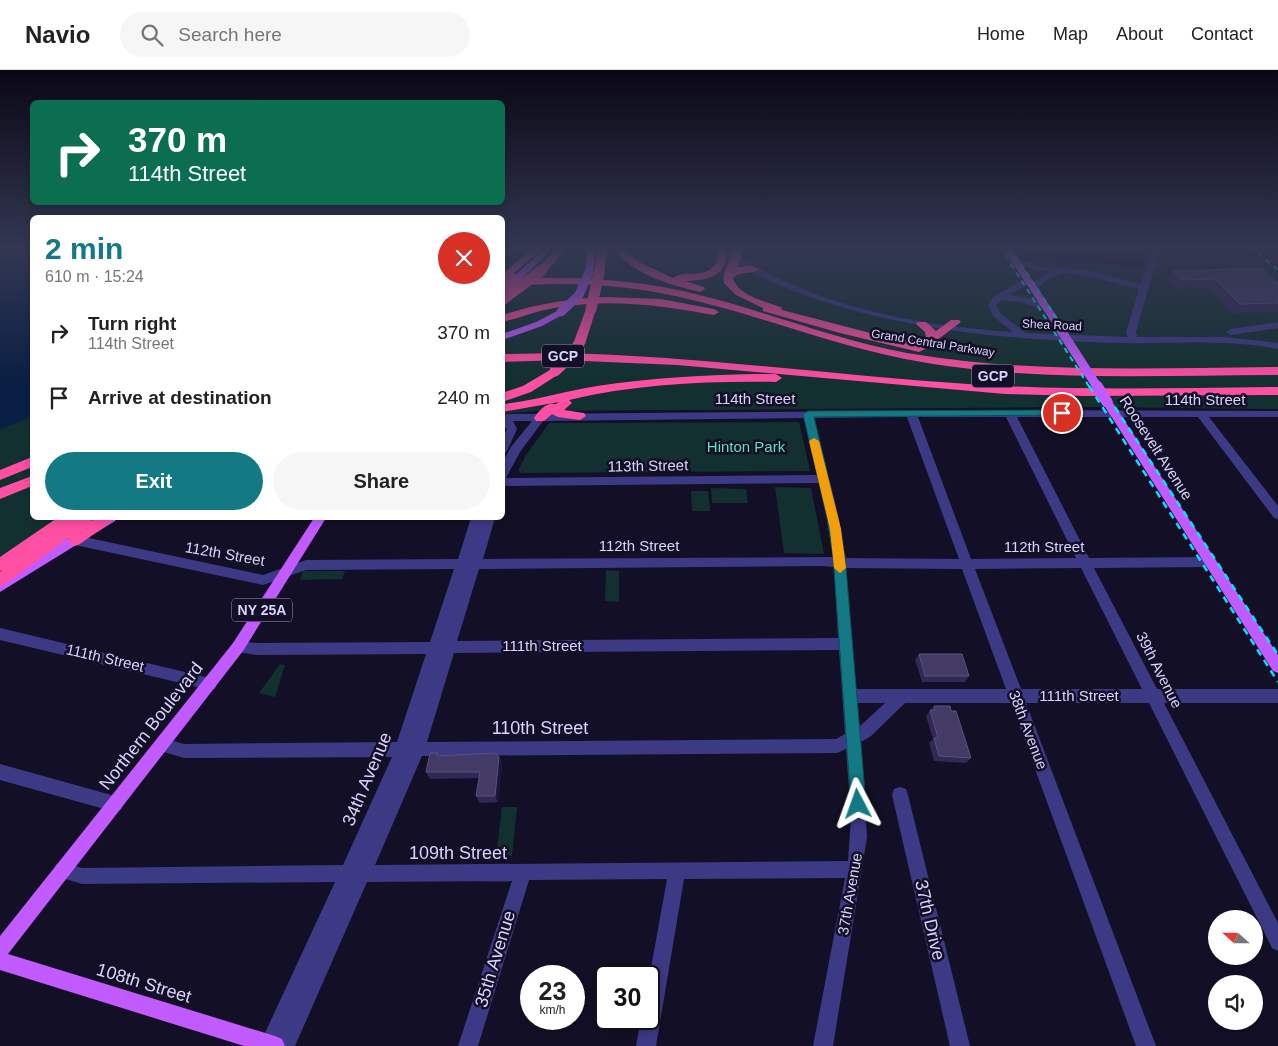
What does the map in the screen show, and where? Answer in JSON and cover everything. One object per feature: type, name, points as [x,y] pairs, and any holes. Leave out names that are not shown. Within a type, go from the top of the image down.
[{"type":"highway","points":[[505,397],[531,387],[570,357],[579,344],[591,309],[592,293]]},
{"type":"highway","name":"Grand Central Parkway","points":[[621,293],[664,299],[715,312],[844,351],[916,366],[959,372],[1054,379],[1278,378]]},
{"type":"highway","name":"Grand Central Parkway","points":[[675,293],[714,302],[828,338],[916,358],[990,368],[1058,371],[1278,370]]},
{"type":"highway","points":[[706,293],[741,301]]},
{"type":"highway","points":[[715,293],[861,335],[992,363],[1058,371]]},
{"type":"highway","points":[[741,293],[749,298],[814,322]]},
{"type":"highway","points":[[505,318],[549,306],[606,299],[647,300],[715,312]]},
{"type":"highway","points":[[922,324],[930,331],[932,339]]},
{"type":"highway","points":[[861,335],[908,344],[932,339],[951,325]]},
{"type":"highway","name":"GCP","points":[[505,358],[587,356],[682,360],[966,388],[1049,392],[1278,391]]},
{"type":"highway","points":[[505,393],[529,385],[555,370]]},
{"type":"highway","points":[[505,408],[528,406],[614,388],[664,382],[740,378],[966,388]]},
{"type":"highway","points":[[505,418],[552,408],[614,388]]},
{"type":"highway","points":[[566,403],[558,408],[558,413],[580,416]]},
{"type":"highway","points":[[540,418],[552,408]]},
{"type":"highway","points":[[0,476],[30,464]]},
{"type":"highway","points":[[0,494],[30,482]]},
{"type":"highway","points":[[0,565],[63,520]]},
{"type":"highway","points":[[0,580],[83,520]]},
{"type":"highway","points":[[75,540],[103,520]]},
{"type":"main road","points":[[505,336],[539,324],[562,312],[581,293]]},
{"type":"main road","name":"Roosevelt Avenue","points":[[1037,293],[1278,667]]},
{"type":"main road","points":[[0,587],[108,520]]},
{"type":"main road","name":"Northern Boulevard","points":[[0,950],[238,647],[319,520]]},
{"type":"main road","name":"108th Street","points":[[0,961],[275,1046]]},
{"type":"street","name":"Shea Road","points":[[808,293],[874,314],[922,324],[1132,336],[1233,332],[1274,326]]},
{"type":"street","name":"Shea Road","points":[[827,293],[951,325],[1024,336],[1132,336],[1239,339],[1278,345]]},
{"type":"street","points":[[1011,293],[993,303],[993,310],[1024,336]]},
{"type":"street","points":[[1132,336],[1143,293]]},
{"type":"street","points":[[999,298],[1022,299],[1046,307]]},
{"type":"street","points":[[1274,326],[1266,330],[1266,334],[1278,345]]},
{"type":"street","name":"39th Avenue","points":[[1009,413],[1278,942]]},
{"type":"street","name":"114th Street","points":[[505,419],[580,416],[808,414],[1278,414]]},
{"type":"street","name":"37th Avenue","points":[[808,414],[835,529],[840,563],[859,818],[859,837],[854,869],[823,1046]]},
{"type":"street","name":"38th Avenue","points":[[910,414],[1146,1046]]},
{"type":"street","points":[[1202,415],[1278,515]]},
{"type":"street","points":[[505,469],[515,450],[540,418]]},
{"type":"street","points":[[505,422],[512,428],[505,444]]},
{"type":"street","name":"113th Street","points":[[505,482],[824,479]]},
{"type":"street","name":"34th Avenue","points":[[275,1046],[355,874],[396,768],[410,749],[468,564],[477,520]]},
{"type":"street","name":"34th Avenue","points":[[468,564],[488,520]]},
{"type":"street","name":"112th Street","points":[[75,540],[264,580],[306,565],[821,561],[840,563],[966,564],[1210,562]]},
{"type":"street","name":"111th Street","points":[[0,634],[210,684]]},
{"type":"street","name":"111th Street","points":[[238,647],[256,649],[846,644]]},
{"type":"street","name":"111th Street","points":[[850,696],[1278,696]]},
{"type":"street","name":"110th Street","points":[[162,745],[184,751],[837,746],[866,731],[902,696]]},
{"type":"street","points":[[0,772],[115,804]]},
{"type":"street","name":"37th Drive","points":[[900,795],[960,1046]]},
{"type":"street","name":"109th Street","points":[[62,870],[82,876],[854,869]]},
{"type":"street","points":[[646,1046],[677,871]]},
{"type":"street","name":"35th Avenue","points":[[468,1046],[523,873]]},
{"type":"green space","points":[[505,293],[1278,293],[1278,409],[1097,407],[538,411],[505,414]]},
{"type":"green space","points":[[30,401],[30,520],[98,520],[0,584],[0,411]]},
{"type":"green space","name":"Hinton Park","points":[[799,422],[810,471],[522,473],[518,471],[526,455],[549,423]]},
{"type":"green space","points":[[775,487],[811,488],[824,554],[784,553]]},
{"type":"green space","points":[[711,488],[746,489],[748,503],[712,503]]},
{"type":"green space","points":[[691,491],[708,491],[710,511],[692,511]]},
{"type":"green space","points":[[606,570],[619,571],[619,602],[605,601]]},
{"type":"green space","points":[[303,571],[345,571],[342,579],[300,580]]},
{"type":"green space","points":[[280,664],[285,665],[275,697],[259,693]]},
{"type":"green space","points":[[502,807],[517,807],[512,856],[496,857]]},
{"type":"water","points":[[0,293],[30,293],[30,417],[0,430]]},
{"type":"building","points":[[1229,293],[1278,293],[1278,303],[1240,304]]},
{"type":"building","points":[[919,654],[962,654],[969,676],[925,676]]},
{"type":"building","points":[[934,706],[950,706],[951,711],[956,711],[971,758],[939,756],[934,738],[938,738],[930,710],[935,710]]},
{"type":"building","points":[[430,753],[438,753],[437,756],[496,753],[499,757],[495,796],[476,796],[480,772],[426,772]]},
{"type":"railway","points":[[1029,293],[1090,388]]},
{"type":"railway","points":[[1040,293],[1102,388]]},
{"type":"railway","points":[[1089,386],[1278,682]]},
{"type":"railway","points":[[1101,386],[1278,655]]},
{"type":"slow traffic","points":[[814,441],[835,529],[840,568]]},
{"type":"route","points":[[858,804],[839,556],[833,518],[808,414],[1062,413]]}]
